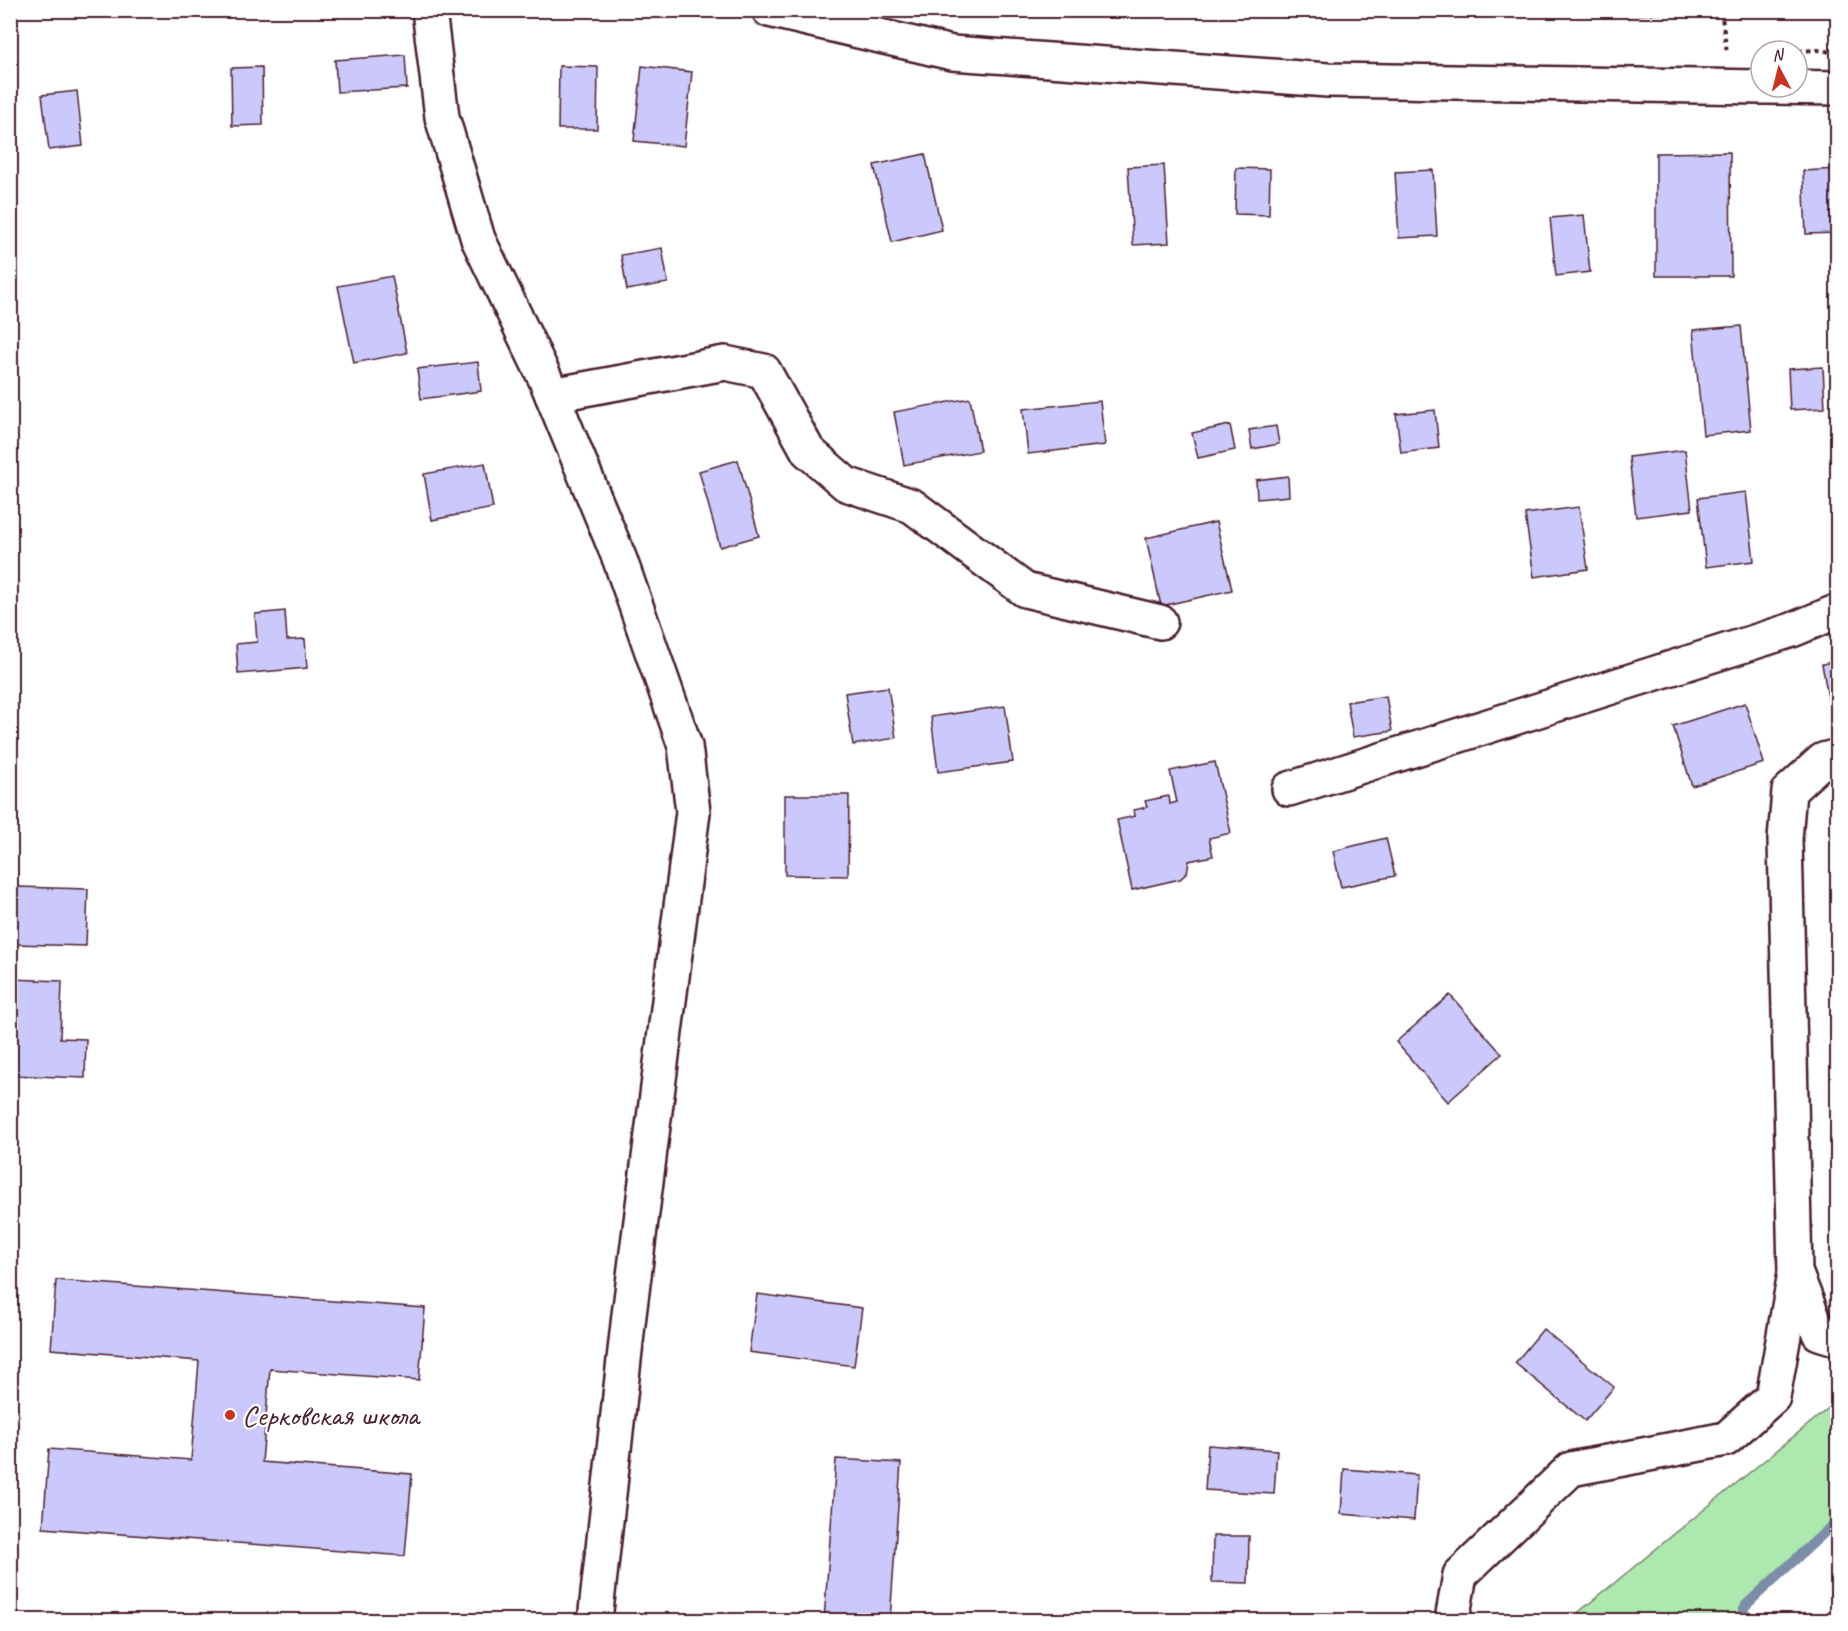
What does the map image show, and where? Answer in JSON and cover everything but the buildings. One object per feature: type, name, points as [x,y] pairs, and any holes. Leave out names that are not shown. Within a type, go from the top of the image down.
[{"type":"street","points":[[429,10],[442,117],[478,239],[552,395],[620,560],[685,746],[693,812],[629,1315],[595,1620]]},
{"type":"street","points":[[769,10],[952,53],[1328,80],[1749,87]]},
{"type":"street","points":[[1809,88],[1838,88]]},
{"type":"street","points":[[552,395],[725,363],[764,371],[808,451],[846,484],[912,506],[1025,590],[1160,622]]},
{"type":"street","points":[[1290,789],[1792,630],[1838,611]]},
{"type":"street","points":[[1452,1620],[1460,1575],[1572,1469],[1726,1439],[1773,1397],[1795,1272],[1785,839],[1789,791],[1823,760],[1838,756]]},
{"type":"street","points":[[1795,1272],[1819,1333],[1838,1339]]},
{"type":"path","points":[[1721,10],[1726,53],[1735,52]]},
{"type":"path","points":[[1809,50],[1824,50]]},
{"type":"green space","points":[[1837,1401],[1837,1520],[1746,1604],[1739,1620],[1569,1620]]},
{"type":"waterway","points":[[1739,1620],[1746,1605],[1838,1520]]},
{"type":"place","name":"Серковская школа","points":[[230,1415]]}]
